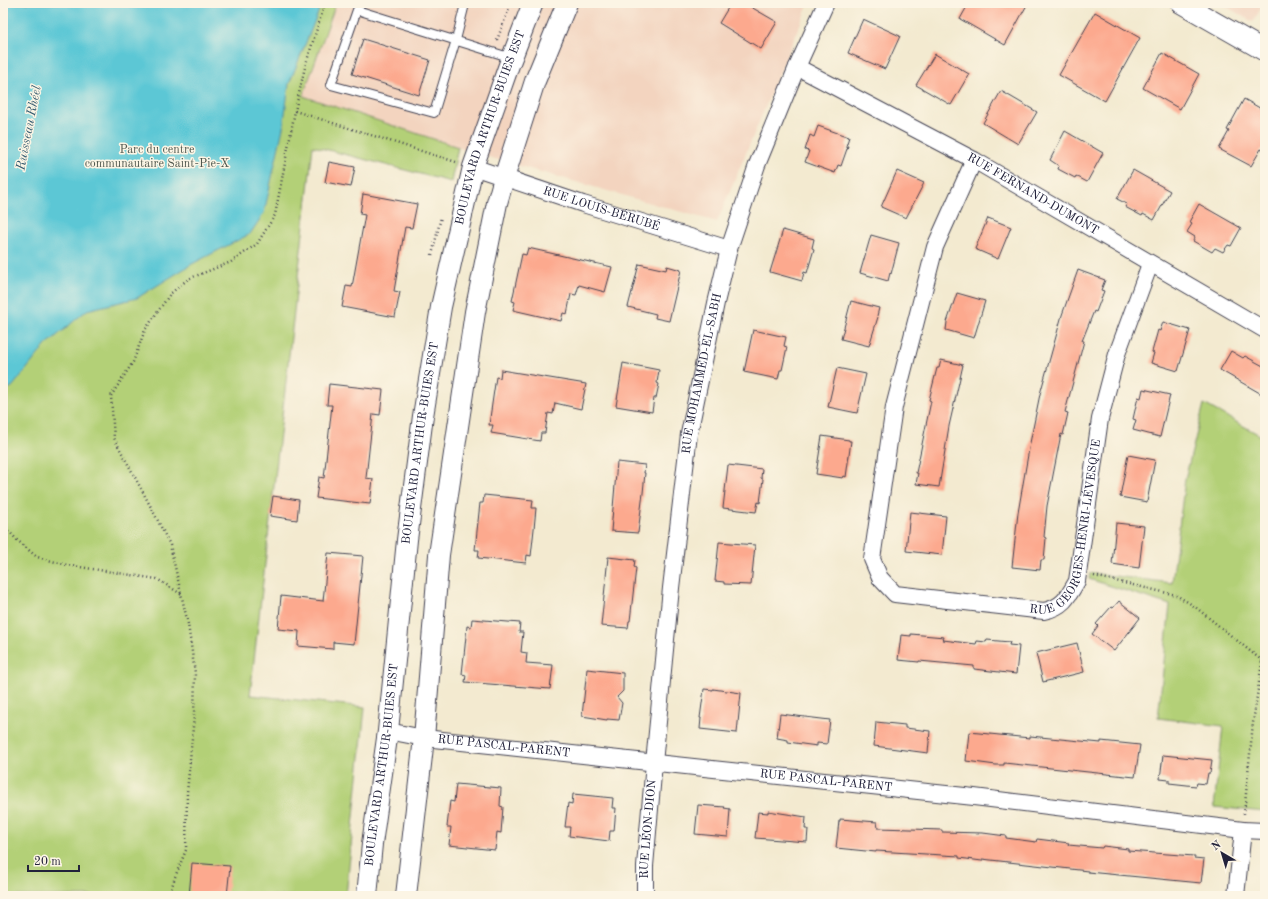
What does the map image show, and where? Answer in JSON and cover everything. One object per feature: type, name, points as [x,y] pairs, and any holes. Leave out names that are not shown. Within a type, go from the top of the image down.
[{"type":"street","name":"BOULEVARD ARTHUR-BUIES EST","points":[[367,896],[372,844],[388,731],[407,540],[423,416],[441,307],[473,168],[533,3]]},
{"type":"street","points":[[406,896],[424,738],[439,555],[474,312],[497,203],[504,178],[535,81],[567,3]]},
{"type":"street","name":"RUE MOHAMMED-EL-SABH","points":[[654,763],[671,588],[689,434],[716,303],[729,249],[757,165],[797,67],[826,3]]},
{"type":"street","points":[[1181,3],[1265,51]]},
{"type":"street","name":"RUE FERNAND-DUMONT","points":[[797,67],[974,160],[1265,330]]},
{"type":"street","name":"RUE GEORGES-HENRI-LÉVESQUE","points":[[974,160],[935,247],[894,407],[872,559],[880,578],[895,594],[1044,611],[1056,609],[1067,598],[1076,581],[1078,572],[1100,419],[1117,354],[1150,264]]},
{"type":"street","name":"RUE LOUIS-BÉRUBÉ","points":[[473,168],[729,249]]},
{"type":"street","name":"RUE PASCAL-PARENT","points":[[388,731],[424,738],[974,797],[1265,832]]},
{"type":"street","name":"RUE LÉON-DION","points":[[645,896],[645,866],[654,763]]},
{"type":"street","points":[[1236,896],[1243,830]]},
{"type":"lane","points":[[463,3],[465,4],[456,40],[434,113],[331,85],[358,7],[456,40],[512,58]]},
{"type":"path","points":[[169,896],[186,850],[186,793],[194,716],[196,672],[170,545],[114,438],[110,396],[133,362],[145,330],[170,294],[188,279],[231,262],[257,244],[275,215],[305,66],[325,3]]},
{"type":"path","points":[[295,111],[473,168]]},
{"type":"path","points":[[3,525],[17,540],[37,557],[67,565],[157,579],[181,595]]},
{"type":"path","points":[[1078,572],[1176,595],[1194,606],[1264,663]]},
{"type":"path","points":[[1243,830],[1244,803],[1253,723],[1265,659]]},
{"type":"shaded area","points":[[336,3],[809,3],[717,222],[478,154],[302,96]]},
{"type":"shaded area","points":[[1220,3],[1264,3],[1253,22]]},
{"type":"green space","name":"Parc du centre communautaire Saint-Pie-X","points":[[3,3],[336,3],[303,96],[458,147],[451,182],[313,146],[250,695],[365,707],[346,896],[3,896]]},
{"type":"green space","points":[[1204,404],[1265,438],[1265,812],[1214,807],[1223,726],[1158,718],[1170,605],[1089,579],[1090,573],[1172,583],[1185,479]]},
{"type":"water","name":"Ruisseau Rhéel","points":[[3,3],[321,3],[289,84],[283,128],[264,213],[250,234],[192,264],[137,298],[87,310],[46,345],[12,387],[3,391]]},
{"type":"building","points":[[731,3],[744,3],[777,22],[761,49],[719,23]]},
{"type":"building","points":[[969,3],[1028,3],[1005,45],[960,19]]},
{"type":"building","points":[[1095,12],[1140,38],[1105,101],[1059,75]]},
{"type":"building","points":[[863,19],[900,36],[885,69],[848,53]]},
{"type":"building","points":[[363,39],[430,60],[419,95],[352,74]]},
{"type":"building","points":[[1162,53],[1199,74],[1180,109],[1143,88]]},
{"type":"building","points":[[935,54],[969,74],[951,105],[916,85]]},
{"type":"building","points":[[1001,91],[1037,112],[1018,144],[983,123]]},
{"type":"building","points":[[1244,99],[1265,111],[1265,151],[1261,149],[1251,166],[1219,149],[1229,131],[1227,130]]},
{"type":"building","points":[[818,126],[849,137],[846,146],[848,146],[841,166],[838,165],[835,173],[805,162],[809,151],[805,150],[810,135],[814,137]]},
{"type":"building","points":[[1065,131],[1103,153],[1087,182],[1076,176],[1075,178],[1058,169],[1059,166],[1050,160]]},
{"type":"building","points":[[329,162],[355,167],[351,187],[325,182]]},
{"type":"building","points":[[1133,170],[1170,191],[1154,220],[1143,214],[1142,216],[1125,207],[1127,204],[1117,199]]},
{"type":"building","points":[[897,171],[924,183],[906,218],[881,207]]},
{"type":"building","points":[[363,194],[417,204],[412,228],[405,227],[394,291],[400,292],[395,317],[342,307],[346,286],[352,287],[365,215],[360,214]]},
{"type":"building","points":[[1199,204],[1241,228],[1231,246],[1228,245],[1223,252],[1215,248],[1212,252],[1193,241],[1195,237],[1187,232],[1192,224],[1189,222]]},
{"type":"building","points":[[988,218],[1011,227],[998,259],[975,249]]},
{"type":"building","points":[[783,230],[814,239],[812,248],[814,249],[807,273],[804,272],[802,281],[770,272]]},
{"type":"building","points":[[871,235],[899,243],[888,281],[860,273]]},
{"type":"building","points":[[528,248],[612,267],[605,292],[579,285],[576,295],[571,294],[567,314],[563,313],[561,321],[513,310],[515,302],[512,301],[522,254],[526,255]]},
{"type":"building","points":[[639,264],[666,270],[667,266],[681,270],[669,321],[655,318],[656,314],[628,307]]},
{"type":"building","points":[[1078,270],[1105,280],[1101,290],[1104,291],[1082,341],[1084,341],[1065,412],[1068,413],[1063,435],[1061,434],[1047,506],[1044,537],[1046,538],[1044,560],[1041,560],[1040,570],[1012,567],[1018,513],[1040,394],[1062,315]]},
{"type":"building","points":[[957,293],[985,301],[974,338],[946,330],[947,322]]},
{"type":"building","points":[[851,301],[879,308],[878,317],[869,346],[841,339]]},
{"type":"building","points":[[1163,322],[1190,330],[1178,371],[1151,363],[1154,353],[1152,352],[1158,330],[1160,331]]},
{"type":"building","points":[[753,330],[786,337],[784,346],[787,347],[782,370],[780,370],[778,379],[744,372]]},
{"type":"building","points":[[1231,351],[1243,358],[1245,356],[1265,367],[1265,396],[1220,370]]},
{"type":"building","points":[[941,360],[963,365],[949,426],[939,487],[916,484],[918,473],[916,473],[931,401],[929,400],[937,368],[939,368]]},
{"type":"building","points":[[623,363],[659,370],[657,383],[659,384],[656,398],[654,398],[652,412],[616,406]]},
{"type":"building","points":[[837,368],[866,374],[857,413],[828,407]]},
{"type":"building","points":[[501,370],[586,384],[581,409],[555,403],[553,414],[548,413],[545,433],[541,433],[540,441],[491,433],[493,425],[489,425],[496,377],[500,378]]},
{"type":"building","points":[[329,384],[383,390],[380,415],[373,414],[366,478],[373,479],[370,504],[316,498],[319,477],[324,478],[332,405],[327,405]]},
{"type":"building","points":[[1143,389],[1170,395],[1160,437],[1133,430],[1136,420],[1133,419],[1138,397],[1141,398]]},
{"type":"building","points":[[822,436],[851,441],[846,477],[844,476],[843,478],[816,474]]},
{"type":"building","points":[[1128,455],[1155,460],[1147,502],[1120,497]]},
{"type":"building","points":[[617,462],[645,465],[638,533],[611,531]]},
{"type":"building","points":[[728,465],[762,469],[761,478],[763,479],[760,503],[758,502],[756,512],[723,508]]},
{"type":"building","points":[[484,495],[533,500],[532,508],[536,508],[531,556],[527,555],[526,563],[478,558],[479,550],[475,550],[480,503],[483,503]]},
{"type":"building","points":[[273,496],[299,500],[297,520],[270,516]]},
{"type":"building","points":[[910,512],[946,516],[942,555],[906,551]]},
{"type":"building","points":[[1116,523],[1144,526],[1139,568],[1112,564]]},
{"type":"building","points":[[719,542],[755,545],[751,585],[724,584],[724,582],[715,581]]},
{"type":"building","points":[[328,553],[363,556],[354,644],[333,642],[333,649],[298,646],[299,631],[278,629],[281,596],[323,601]]},
{"type":"building","points":[[608,557],[635,560],[634,567],[636,568],[628,628],[601,626]]},
{"type":"building","points":[[1119,601],[1140,618],[1114,651],[1092,634],[1098,626],[1096,624],[1111,607],[1113,608]]},
{"type":"building","points":[[472,619],[520,623],[519,632],[523,632],[521,652],[527,653],[526,663],[553,665],[550,689],[465,682],[466,675],[462,674],[467,626],[471,627]]},
{"type":"building","points":[[911,634],[944,637],[943,640],[976,644],[977,641],[986,642],[987,640],[1010,642],[1009,645],[1019,646],[1016,674],[974,669],[974,666],[898,660],[901,635],[911,636]]},
{"type":"building","points":[[1077,643],[1084,672],[1043,682],[1036,653]]},
{"type":"building","points":[[587,669],[623,673],[623,691],[617,697],[622,703],[619,720],[607,720],[582,716]]},
{"type":"building","points":[[704,689],[741,693],[737,733],[700,729]]},
{"type":"building","points":[[780,714],[830,720],[827,744],[817,743],[817,746],[788,742],[788,740],[777,738]]},
{"type":"building","points":[[876,722],[905,725],[905,728],[930,731],[928,753],[874,746]]},
{"type":"building","points":[[969,732],[1030,738],[1030,736],[1140,745],[1135,777],[1004,763],[1004,765],[996,765],[966,761]]},
{"type":"building","points":[[1163,755],[1212,760],[1210,773],[1208,773],[1206,784],[1197,783],[1196,786],[1169,783],[1169,780],[1160,779]]},
{"type":"building","points":[[456,784],[501,788],[500,806],[503,807],[501,833],[497,832],[495,850],[449,845],[451,827],[447,827],[450,801],[454,802]]},
{"type":"building","points":[[573,794],[613,798],[612,808],[616,808],[614,831],[610,831],[609,841],[569,836],[570,827],[565,827],[568,803],[572,804]]},
{"type":"building","points":[[698,805],[725,807],[724,808],[730,809],[728,837],[695,834]]},
{"type":"building","points":[[768,811],[806,817],[805,829],[808,829],[807,842],[755,838],[758,812],[768,813]]},
{"type":"building","points":[[840,819],[877,822],[878,828],[983,833],[1036,842],[1037,839],[1069,843],[1068,845],[1102,848],[1103,846],[1128,849],[1128,851],[1194,856],[1194,858],[1204,859],[1201,883],[1088,872],[982,859],[982,861],[959,858],[959,856],[876,852],[836,848]]},
{"type":"building","points":[[192,863],[230,866],[227,896],[189,896]]}]
